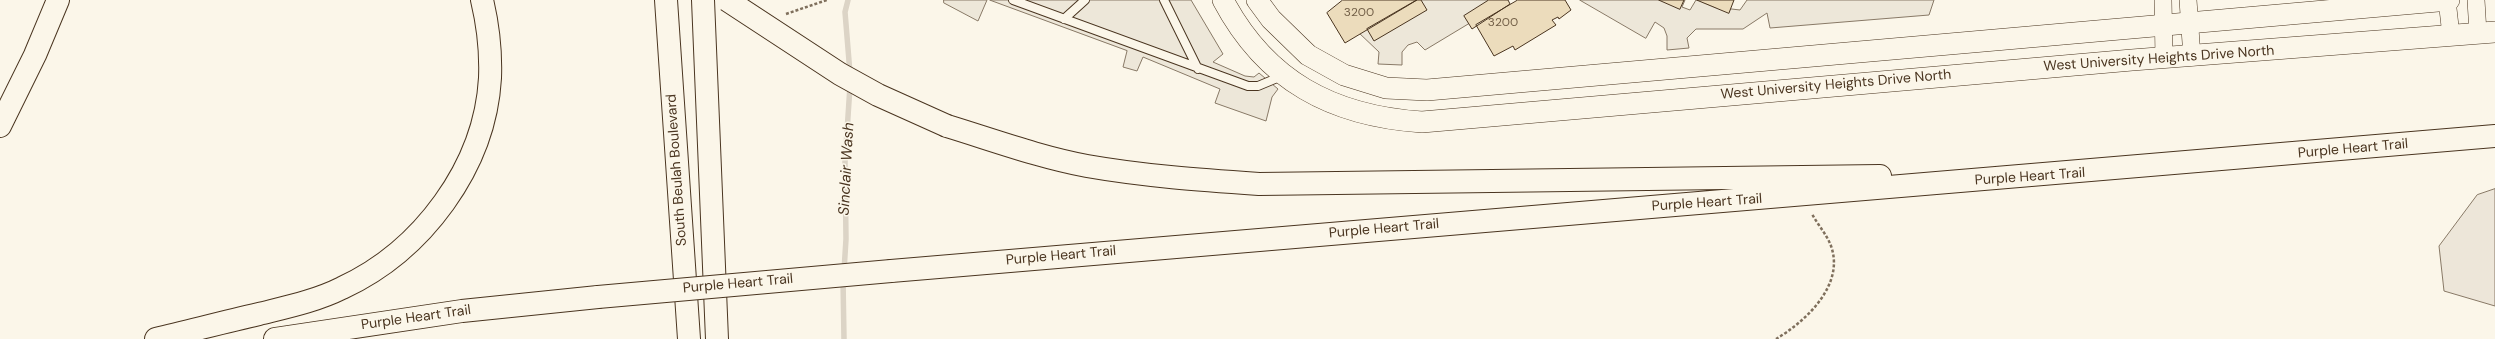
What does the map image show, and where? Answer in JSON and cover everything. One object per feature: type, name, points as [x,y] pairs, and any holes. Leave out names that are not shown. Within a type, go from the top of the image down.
[{"type":"main road","points":[[0,126],[35,55],[58,0]]},
{"type":"main road","points":[[156,339],[305,303],[342,289],[368,275],[393,257],[424,228],[449,198],[466,168],[486,106],[490,64],[488,29],[482,0]]},
{"type":"main road","name":"South Beulah Boulevard","points":[[666,0],[689,339]]},
{"type":"main road","points":[[703,0],[717,339]]},
{"type":"main road","points":[[727,0],[840,74],[878,95],[947,126],[1041,155],[1086,166],[1194,180],[1259,184],[1402,180],[2067,174]]},
{"type":"main road","name":"Purple Heart Trail","points":[[275,339],[462,311],[598,297],[891,271],[2067,174],[2495,136]]},
{"type":"street","name":"West University Heights Drive North","points":[[1222,0],[1243,34],[1284,75],[1316,97],[1342,108],[1395,120],[1422,122],[2164,58],[2487,33]]},
{"type":"street","points":[[1257,0],[1271,19],[1308,55],[1344,75],[1386,88],[1427,90],[2163,27],[2448,0],[2451,35]]},
{"type":"street","points":[[2163,0],[2164,58]]},
{"type":"street","points":[[2188,0],[2192,57]]},
{"type":"street","points":[[2476,0],[2487,33]]},
{"type":"lane","points":[[1013,0],[1198,69],[1248,86],[1258,86],[1284,75]]},
{"type":"lane","points":[[1064,19],[1085,0]]},
{"type":"lane","points":[[1164,0],[1198,69]]},
{"type":"path","points":[[783,16],[827,0]]},
{"type":"path","points":[[1776,339],[1820,304],[1834,274],[1831,247],[1801,195]]},
{"type":"shaded area","points":[[944,0],[987,0],[978,21],[944,3]]},
{"type":"shaded area","points":[[990,0],[1191,0],[1223,54],[1213,62],[1245,76],[1254,77],[1259,73],[1278,89],[1272,97],[1266,121],[1215,103],[1220,89],[1143,57],[1137,71],[1123,67],[1127,51]]},
{"type":"shaded area","points":[[1412,0],[1508,0],[1425,50],[1417,42],[1408,45],[1402,52],[1402,65],[1378,64],[1379,52],[1358,32]]},
{"type":"shaded area","points":[[1580,0],[1685,0],[1682,7],[1690,10],[1696,0],[1699,0],[1715,7],[1740,10],[1747,0],[1934,0],[1929,15],[1770,28],[1767,13],[1743,29],[1696,29],[1687,38],[1689,48],[1667,50],[1667,36],[1664,28],[1655,22],[1646,38]]},
{"type":"shaded area","points":[[2495,189],[2495,306],[2444,291],[2439,246],[2477,195]]},
{"type":"building","points":[[1343,0],[1417,0],[1345,43],[1327,13]]},
{"type":"building","points":[[1417,0],[1421,0],[1427,10],[1374,41],[1367,29]]},
{"type":"building","points":[[1489,0],[1508,0],[1510,4],[1472,29],[1464,16]]},
{"type":"building","points":[[1518,0],[1565,0],[1571,10],[1559,19],[1558,17],[1552,20],[1556,25],[1515,50],[1513,46],[1494,56],[1476,25]]},
{"type":"building","points":[[1659,0],[1684,0],[1680,9]]},
{"type":"building","points":[[1697,0],[1734,0],[1729,13]]},
{"type":"waterway","name":"Sinclair Wash","points":[[848,0],[845,12],[850,73]]},
{"type":"waterway","name":"Sinclair Wash","points":[[844,271],[846,239],[845,162],[850,86]]},
{"type":"waterway","name":"Sinclair Wash","points":[[843,279],[844,339]]}]
